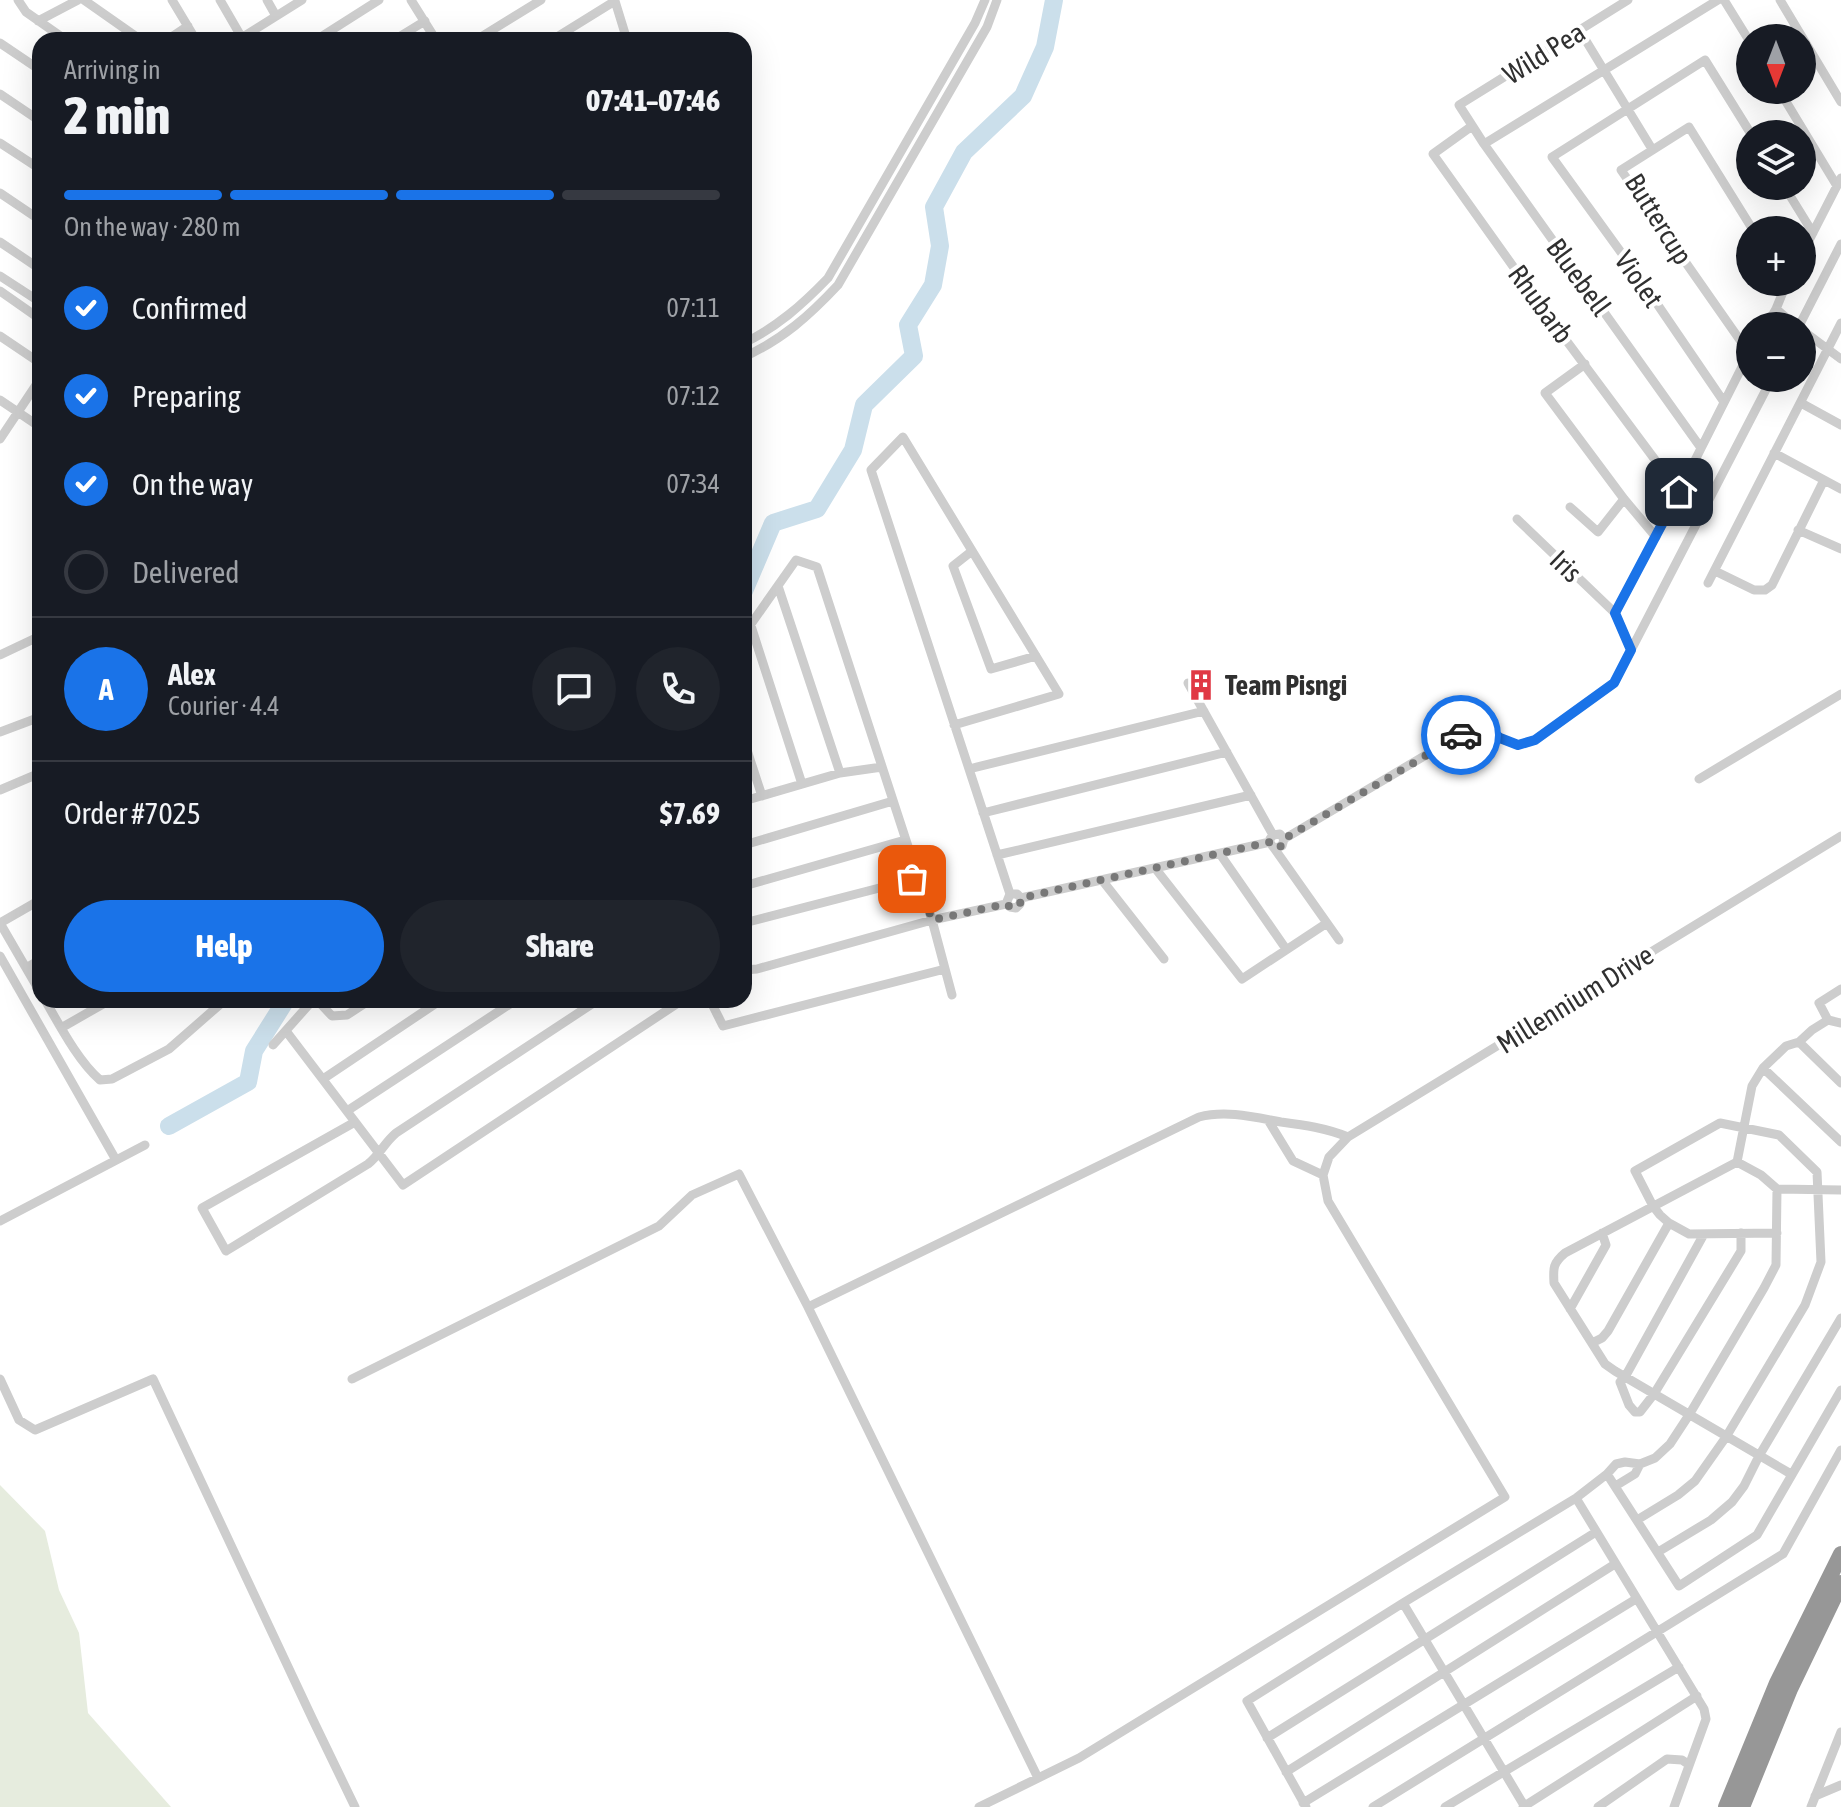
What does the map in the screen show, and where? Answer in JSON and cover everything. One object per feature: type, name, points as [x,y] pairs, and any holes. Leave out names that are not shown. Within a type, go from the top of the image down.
[{"type":"highway","points":[[1726,1807],[1777,1683],[1841,1554]]},
{"type":"highway","points":[[1742,1807],[1790,1689],[1841,1583]]},
{"type":"street","points":[[18,0],[26,12],[54,32]]},
{"type":"street","points":[[38,21],[81,0],[129,32]]},
{"type":"street","points":[[172,0],[191,32]]},
{"type":"street","points":[[220,0],[236,32]]},
{"type":"street","points":[[267,0],[276,16]]},
{"type":"street","points":[[251,32],[302,0]]},
{"type":"street","points":[[329,32],[379,0]]},
{"type":"street","points":[[411,0],[431,32]]},
{"type":"street","points":[[489,32],[541,0]]},
{"type":"street","points":[[752,339],[777,326],[805,303],[828,278],[975,23],[985,0]]},
{"type":"street","points":[[752,353],[782,337],[812,313],[838,285],[987,27],[997,0]]},
{"type":"street","name":"Wild Pea","points":[[1459,105],[1628,0]]},
{"type":"street","points":[[1484,144],[1721,0],[1738,24]]},
{"type":"street","points":[[1780,0],[1841,102]]},
{"type":"street","points":[[565,32],[615,1],[625,32]]},
{"type":"street","points":[[407,32],[425,21]]},
{"type":"street","points":[[179,32],[188,26]]},
{"type":"street","points":[[1580,31],[1652,149]]},
{"type":"street","points":[[0,43],[32,65]]},
{"type":"street","points":[[1627,109],[1705,60],[1742,120]]},
{"type":"street","points":[[0,94],[32,116]]},
{"type":"street","points":[[1788,104],[1839,182],[1816,227]]},
{"type":"street","name":"Bluebell","points":[[1459,105],[1701,448]]},
{"type":"street","name":"Violet","points":[[1627,109],[1552,157],[1724,402]]},
{"type":"street","name":"Rhubarb","points":[[1472,126],[1433,154],[1679,492]]},
{"type":"street","name":"Buttercup","points":[[1736,334],[1621,170],[1689,127],[1744,216]]},
{"type":"street","points":[[0,143],[32,164]]},
{"type":"street","points":[[0,193],[32,215]]},
{"type":"street","points":[[0,242],[32,264]]},
{"type":"street","points":[[1807,312],[1841,244]]},
{"type":"street","points":[[0,276],[32,297]]},
{"type":"street","points":[[0,291],[32,313]]},
{"type":"street","points":[[1774,312],[1781,296]]},
{"type":"street","points":[[1776,309],[1780,312]]},
{"type":"street","points":[[1708,583],[1841,323]]},
{"type":"street","points":[[0,336],[32,358]]},
{"type":"street","points":[[1816,341],[1841,359]]},
{"type":"street","points":[[1585,364],[1545,393],[1656,537]]},
{"type":"street","points":[[1631,650],[1615,613],[1736,378]]},
{"type":"street","points":[[0,439],[32,391]]},
{"type":"street","points":[[752,969],[1017,894],[1021,898],[1220,854],[1273,841],[1280,834],[1284,839],[1480,723],[1500,738],[1518,745],[1535,740],[1614,683],[1765,392]]},
{"type":"street","points":[[0,400],[32,422]]},
{"type":"street","points":[[1801,403],[1841,425]]},
{"type":"street","points":[[954,725],[1059,694],[903,437],[871,470],[954,725],[997,855],[1008,899]]},
{"type":"street","points":[[1774,453],[1841,489]]},
{"type":"street","points":[[1715,571],[1754,590],[1765,590],[1772,585],[1824,480]]},
{"type":"street","points":[[1570,507],[1598,532],[1624,499]]},
{"type":"street","name":"Iris","points":[[1517,519],[1615,613]]},
{"type":"street","points":[[1798,530],[1841,549]]},
{"type":"street","points":[[972,551],[953,566],[991,669],[1036,656]]},
{"type":"street","points":[[752,623],[796,560],[817,567],[932,920],[952,995]]},
{"type":"street","points":[[778,586],[840,773]]},
{"type":"street","points":[[0,655],[32,640]]},
{"type":"street","points":[[752,644],[802,784]]},
{"type":"street","points":[[1188,683],[1251,795],[1273,841],[1339,940]]},
{"type":"street","points":[[1699,779],[1841,694]]},
{"type":"street","points":[[969,769],[1204,711]]},
{"type":"street","points":[[0,732],[32,720]]},
{"type":"street","points":[[983,813],[1227,752]]},
{"type":"street","points":[[752,765],[762,796]]},
{"type":"street","points":[[752,799],[840,773],[882,767]]},
{"type":"street","points":[[0,790],[32,776]]},
{"type":"street","points":[[997,855],[1251,795]]},
{"type":"street","points":[[752,843],[893,801]]},
{"type":"street","name":"Millennium Drive","points":[[1323,1175],[1329,1157],[1348,1137],[1841,836]]},
{"type":"street","points":[[752,884],[905,840]]},
{"type":"street","points":[[1220,854],[1286,949]]},
{"type":"street","points":[[1155,868],[1242,979],[1327,923]]},
{"type":"street","points":[[752,921],[918,878]]},
{"type":"street","points":[[1102,880],[1164,959]]},
{"type":"street","points":[[32,905],[0,923],[32,978]]},
{"type":"street","points":[[0,956],[116,1160]]},
{"type":"street","points":[[26,968],[32,965]]},
{"type":"street","points":[[714,1008],[723,1026],[945,969]]},
{"type":"street","points":[[1828,1020],[1819,1003],[1841,989]]},
{"type":"street","points":[[50,1008],[91,1072],[100,1080],[112,1079],[169,1049],[216,1008]]},
{"type":"street","points":[[61,1028],[96,1008]]},
{"type":"street","points":[[273,1045],[308,1008]]},
{"type":"street","points":[[324,1008],[332,1016],[347,1015],[358,1008]]},
{"type":"street","points":[[323,1079],[429,1008]]},
{"type":"street","points":[[347,1111],[504,1008]]},
{"type":"street","points":[[355,1122],[202,1208],[226,1251],[374,1160],[396,1133],[586,1008]]},
{"type":"street","points":[[286,1031],[403,1185],[667,1008]]},
{"type":"street","points":[[680,1008],[683,1013]]},
{"type":"street","points":[[1737,1162],[1752,1086],[1763,1068],[1786,1046],[1799,1042],[1828,1020],[1841,1023]]},
{"type":"street","points":[[1799,1042],[1841,1083]]},
{"type":"street","points":[[1763,1068],[1841,1142]]},
{"type":"street","points":[[808,1307],[1199,1117],[1234,1115],[1330,1130],[1348,1137]]},
{"type":"street","points":[[979,1807],[1079,1758],[1505,1497],[1328,1201],[1323,1175],[1293,1161],[1268,1120]]},
{"type":"street","points":[[1637,1520],[1695,1481],[1726,1437],[1805,1305],[1821,1262],[1817,1172],[1779,1135],[1720,1123],[1635,1171],[1653,1206],[1669,1223],[1689,1234],[1777,1233]]},
{"type":"street","points":[[0,1221],[145,1145]]},
{"type":"street","points":[[1737,1162],[1761,1175],[1777,1189],[1841,1190]]},
{"type":"street","points":[[1737,1162],[1565,1253],[1555,1262],[1554,1283],[1605,1364],[1791,1474]]},
{"type":"street","points":[[352,1379],[659,1226],[692,1195],[739,1174],[808,1307],[1038,1778]]},
{"type":"street","points":[[1636,1599],[1304,1805],[1247,1701],[1576,1498],[1616,1464],[1640,1464],[1655,1458],[1670,1444],[1776,1265],[1777,1189]]},
{"type":"street","points":[[1592,1343],[1608,1331],[1669,1223]]},
{"type":"street","points":[[1570,1309],[1606,1245],[1602,1233]]},
{"type":"street","points":[[1704,1234],[1620,1382],[1635,1412],[1640,1412],[1654,1394],[1741,1251],[1741,1233]]},
{"type":"street","points":[[1658,1552],[1711,1520],[1732,1502],[1841,1318]]},
{"type":"street","points":[[0,1379],[19,1420],[35,1430],[153,1379],[355,1807]]},
{"type":"street","points":[[1607,1474],[1617,1485],[1679,1586],[1757,1535],[1841,1390]]},
{"type":"street","points":[[1373,1807],[1783,1554],[1841,1450]]},
{"type":"street","points":[[1617,1485],[1635,1474],[1640,1464]]},
{"type":"street","points":[[1576,1498],[1704,1709],[1706,1719],[1674,1807]]},
{"type":"street","points":[[1267,1738],[1596,1532]]},
{"type":"street","points":[[1286,1772],[1615,1564]]},
{"type":"street","points":[[1403,1603],[1525,1807],[1697,1696]]},
{"type":"street","points":[[1445,1807],[1679,1667]]},
{"type":"street","points":[[1811,1807],[1841,1732]]},
{"type":"street","points":[[1598,1807],[1667,1759],[1682,1760],[1688,1764]]},
{"type":"street","points":[[1815,1796],[1841,1785]]},
{"type":"shaded area","points":[[0,1485],[45,1531],[59,1590],[79,1633],[88,1713],[171,1807],[0,1807]]},
{"type":"waterway","points":[[752,572],[773,523],[817,509],[853,450],[864,405],[914,356],[908,325],[933,285],[940,246],[934,207],[964,152],[1023,96],[1045,47],[1054,0]]},
{"type":"waterway","points":[[169,1126],[248,1082],[254,1051],[281,1008]]},
{"type":"way so far","points":[[912,879],[918,878],[932,920],[1006,904],[1016,908],[1021,898],[1270,842],[1278,848],[1284,839],[1461,735]]},
{"type":"place","name":"Team Pisngi","points":[[1201,685]]},
{"type":"route","points":[[1461,735],[1480,723],[1500,738],[1518,745],[1535,740],[1614,683],[1631,650],[1615,613],[1679,492]]}]
